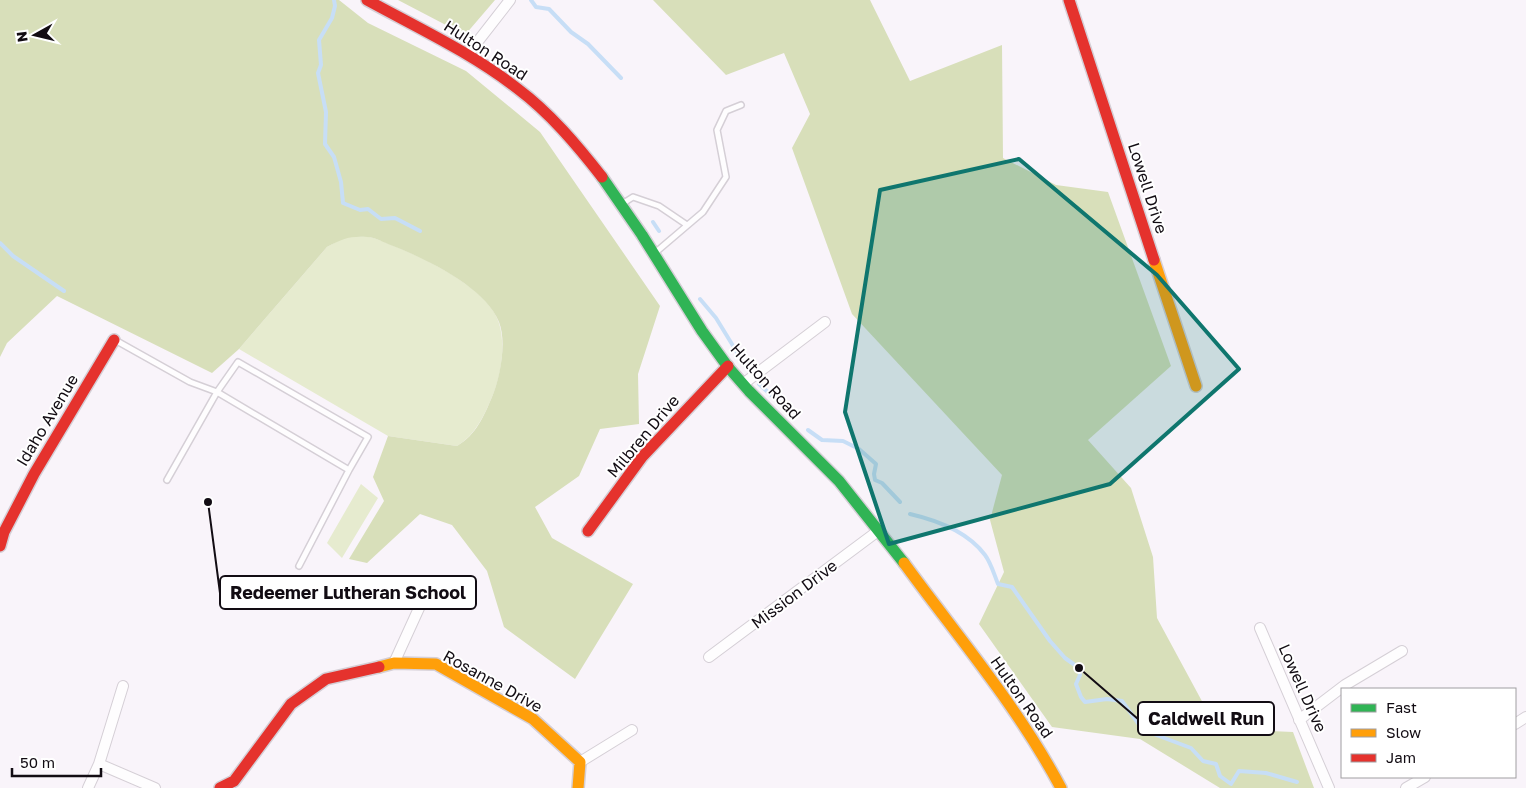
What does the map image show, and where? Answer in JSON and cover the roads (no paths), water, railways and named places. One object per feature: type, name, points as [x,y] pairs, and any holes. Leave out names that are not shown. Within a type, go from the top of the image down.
[{"type":"street","name":"Hulton Road","points":[[367,0],[468,54],[510,82],[538,106],[582,152],[622,204],[703,333],[743,384],[839,481],[878,530],[993,682],[1038,746],[1061,788]]},
{"type":"street","points":[[468,54],[510,0]]},
{"type":"street","name":"Lowell Drive","points":[[1069,0],[1196,386]]},
{"type":"street","points":[[743,384],[825,322]]},
{"type":"street","name":"Idaho Avenue","points":[[0,546],[4,532],[34,474],[114,340]]},
{"type":"street","name":"Milbren Drive","points":[[588,531],[642,457],[728,366]]},
{"type":"street","name":"Mission Drive","points":[[709,657],[878,530]]},
{"type":"street","points":[[394,663],[425,595]]},
{"type":"street","name":"Lowell Drive","points":[[1260,628],[1329,788]]},
{"type":"street","points":[[1341,688],[1402,651]]},
{"type":"street","name":"Rosanne Drive","points":[[220,788],[234,781],[291,704],[326,679],[394,663],[436,664],[533,719],[580,762]]},
{"type":"street","points":[[88,788],[99,764],[123,686]]},
{"type":"street","points":[[1300,720],[1341,688]]},
{"type":"street","points":[[578,788],[580,762],[632,730]]},
{"type":"street","points":[[99,764],[156,788]]},
{"type":"street","points":[[1406,788],[1423,778]]},
{"type":"lane","points":[[654,254],[702,212],[726,177],[717,130],[726,111],[741,105]]},
{"type":"lane","points":[[622,204],[633,198],[659,206],[687,225]]},
{"type":"lane","points":[[114,340],[190,382],[217,392],[349,470]]},
{"type":"lane","points":[[167,480],[217,392],[238,362],[368,437],[299,566]]},
{"type":"waterway","points":[[334,0],[335,6],[332,18],[319,40],[321,65],[318,73],[326,112],[325,144],[334,157],[341,182],[343,203],[360,210],[368,209],[381,219],[395,218],[420,231]]},
{"type":"waterway","points":[[531,0],[536,7],[549,9],[571,32],[588,44],[621,78]]},
{"type":"waterway","points":[[653,222],[659,231]]},
{"type":"waterway","points":[[0,243],[13,256],[64,291]]},
{"type":"waterway","points":[[700,299],[716,318],[746,367]]},
{"type":"waterway","points":[[759,384],[790,412]]},
{"type":"waterway","points":[[808,430],[822,440],[843,441],[859,449],[876,464],[875,480],[882,483],[900,502]]},
{"type":"waterway","points":[[910,514],[951,528],[978,547],[989,562],[998,584],[1012,587],[1050,641],[1065,658],[1079,668],[1080,675],[1076,684],[1085,702],[1107,699],[1122,701],[1143,730],[1191,748],[1203,761],[1216,764],[1220,776],[1231,784],[1239,771],[1266,773],[1297,782]]},
{"type":"place","name":"Redeemer Lutheran School","points":[[208,502]]},
{"type":"place","name":"Caldwell Run","points":[[1079,668]]}]
